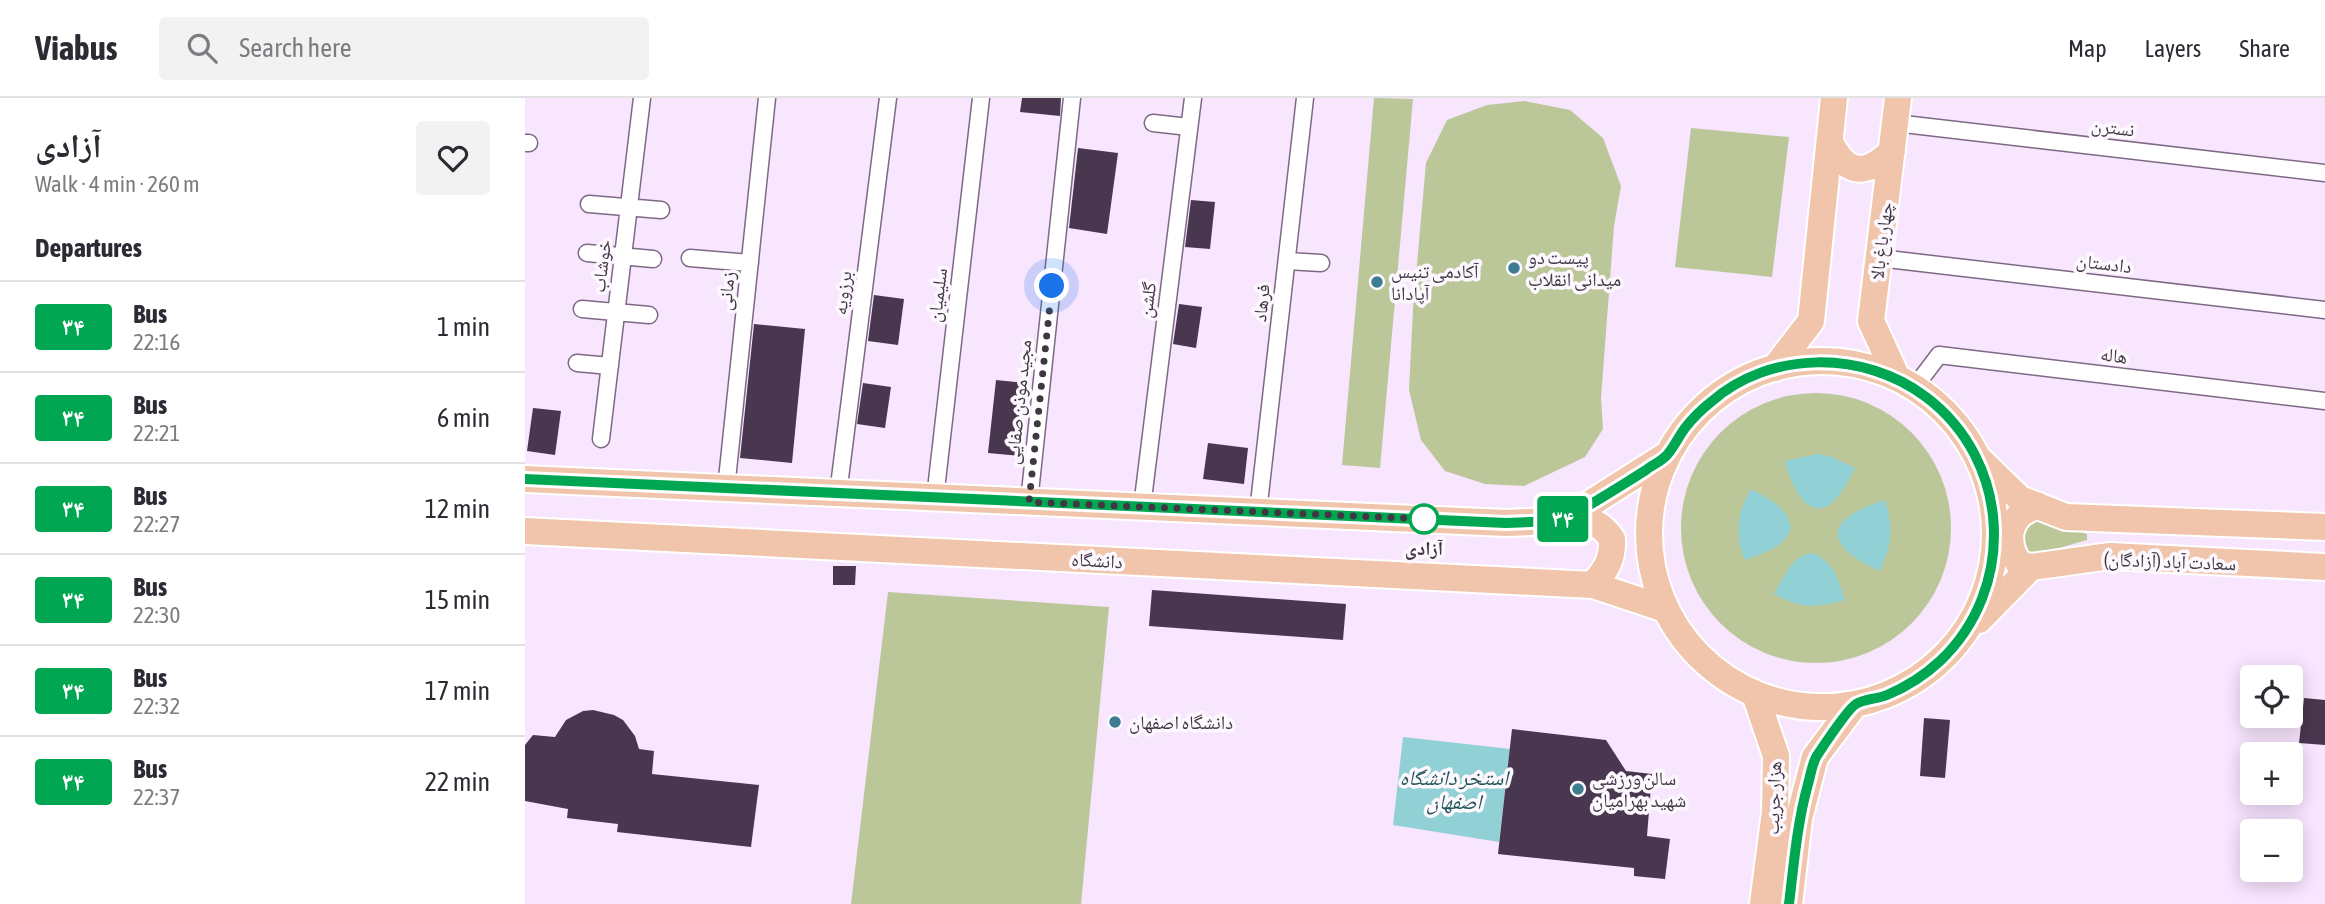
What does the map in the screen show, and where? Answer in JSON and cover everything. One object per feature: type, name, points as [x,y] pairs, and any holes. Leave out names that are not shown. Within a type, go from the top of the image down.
[{"type":"main road","points":[[1775,368],[1811,321],[1834,98]]},
{"type":"main road","name":"چهار باغ بالا","points":[[1897,110],[1871,321],[1905,383]]},
{"type":"main road","points":[[1829,142],[1848,166],[1864,169],[1877,166],[1892,150]]},
{"type":"main road","points":[[1961,638],[1978,611],[1989,582],[1995,550],[1995,519],[1989,487],[1978,458],[1947,415],[1905,383],[1867,367],[1837,362],[1806,362],[1775,368],[1742,380],[1712,400],[1686,425],[1667,455],[1653,495],[1648,548],[1654,579],[1665,609],[1681,636],[1702,660],[1727,680],[1755,694],[1788,704],[1810,706],[1855,704],[1886,695],[1914,681],[1940,662],[2031,567]]},
{"type":"main road","points":[[1569,517],[1667,455]]},
{"type":"main road","name":"سعادت آباد (آزادگان)","points":[[1978,458],[2020,499],[2066,517],[2325,527]]},
{"type":"main road","points":[[525,480],[1506,523],[1585,517],[1598,524],[1612,539],[1611,560],[1593,585]]},
{"type":"main road","points":[[2031,567],[2019,564],[2010,550],[2011,531],[2018,515],[2037,505]]},
{"type":"main road","name":"دانشگاه","points":[[525,531],[1593,585],[1665,609]]},
{"type":"main road","name":"سعادت آباد (آزادگان)","points":[[2031,567],[2110,556],[2325,567]]},
{"type":"main road","name":"هزار جریب","points":[[1755,694],[1776,756],[1775,812],[1763,904]]},
{"type":"main road","points":[[1789,904],[1799,818],[1815,757],[1855,704]]},
{"type":"street","name":"خوشاب","points":[[601,439],[642,98]]},
{"type":"street","name":"زمانی","points":[[726,489],[767,98]]},
{"type":"street","name":"برزویه","points":[[838,494],[888,98]]},
{"type":"street","name":"سلیمیان","points":[[935,498],[981,98]]},
{"type":"street","name":"مجید موذن صفایی","points":[[1029,502],[1072,98]]},
{"type":"street","name":"گلشن","points":[[1142,507],[1193,98]]},
{"type":"street","name":"فرهاد","points":[[1258,512],[1305,98]]},
{"type":"street","name":"نسترن","points":[[1897,110],[2325,173]]},
{"type":"street","points":[[1153,123],[1189,127]]},
{"type":"street","points":[[589,204],[661,210]]},
{"type":"street","points":[[587,253],[653,260]]},
{"type":"street","points":[[690,258],[750,263]]},
{"type":"street","name":"دادستان","points":[[1879,258],[2325,310]]},
{"type":"street","points":[[1287,261],[1321,263]]},
{"type":"street","points":[[582,309],[649,315]]},
{"type":"street","name":"هاله","points":[[1905,383],[1939,355],[2325,401]]},
{"type":"street","points":[[577,363],[610,366]]},
{"type":"shaded area","name":"آکادمی تنیس آپادانا","points":[[1374,98],[1413,99],[1380,468],[1342,465]]},
{"type":"shaded area","name":"پیست دو میدانی انقلاب","points":[[1524,101],[1570,110],[1603,138],[1621,186],[1614,226],[1601,398],[1603,429],[1585,457],[1524,486],[1485,484],[1445,471],[1421,440],[1409,390],[1426,163],[1447,120],[1487,105]]},
{"type":"shaded area","points":[[1691,128],[1789,137],[1772,277],[1675,267]]},
{"type":"shaded area","points":[[1829,393],[1868,403],[1912,432],[1941,476],[1949,502],[1949,554],[1941,580],[1912,624],[1868,653],[1829,663],[1803,663],[1764,653],[1752,647],[1730,633],[1711,614],[1691,580],[1683,554],[1681,515],[1691,476],[1697,464],[1711,442],[1730,423],[1764,403],[1790,395]]},
{"type":"shaded area","points":[[2034,516],[2087,534],[2087,540],[2031,556],[2025,536],[2027,526]]},
{"type":"shaded area","points":[[888,592],[1109,607],[1081,904],[851,904]]},
{"type":"water","points":[[1817,454],[1830,456],[1855,468],[1834,501],[1816,508],[1801,498],[1785,461]]},
{"type":"water","points":[[1751,489],[1782,509],[1791,528],[1778,545],[1745,560],[1738,532],[1740,515]]},
{"type":"water","points":[[1885,500],[1890,536],[1887,553],[1879,571],[1846,550],[1839,540],[1838,532],[1848,517]]},
{"type":"water","points":[[1812,553],[1830,566],[1845,600],[1809,606],[1774,594],[1793,563]]},
{"type":"water","name":"استخر دانشگاه اصفهان","points":[[1403,737],[1510,749],[1499,842],[1393,825]]},
{"type":"building","points":[[1022,98],[1061,98],[1060,116],[1020,112]]},
{"type":"building","points":[[1078,148],[1118,153],[1107,234],[1069,228]]},
{"type":"building","points":[[1191,200],[1215,202],[1210,249],[1185,247]]},
{"type":"building","points":[[874,295],[904,299],[898,345],[868,341]]},
{"type":"building","points":[[1179,304],[1202,307],[1196,348],[1173,344]]},
{"type":"building","points":[[754,324],[805,329],[792,463],[740,458]]},
{"type":"building","points":[[996,380],[1027,383],[1020,456],[988,453]]},
{"type":"building","points":[[863,383],[891,387],[885,428],[857,424]]},
{"type":"building","points":[[533,408],[561,411],[555,455],[527,451]]},
{"type":"building","points":[[1208,443],[1248,448],[1244,484],[1203,479]]},
{"type":"building","points":[[833,566],[856,566],[855,585],[833,585]]},
{"type":"building","points":[[1152,590],[1346,604],[1343,640],[1149,626]]},
{"type":"building","points":[[2304,698],[2325,700],[2325,745],[2299,742],[2301,728],[2303,728]]},
{"type":"building","points":[[593,710],[623,720],[635,736],[639,749],[654,751],[652,774],[759,785],[751,847],[617,832],[618,824],[567,818],[568,809],[525,801],[525,745],[533,735],[555,737],[566,720],[583,711]]},
{"type":"building","points":[[1924,718],[1950,720],[1945,778],[1920,776]]},
{"type":"building","name":"سالن ورزشی شهید بهرامیان","points":[[1512,729],[1606,740],[1626,771],[1652,774],[1647,836],[1670,839],[1665,879],[1634,876],[1634,868],[1498,854]]},
{"type":"bus line","name":"۳۴","points":[[525,479],[1506,523],[1552,521],[1569,517],[1667,455],[1686,425],[1712,400],[1742,380],[1775,368],[1806,362],[1837,362],[1867,367],[1897,378],[1914,388],[1940,407],[1961,431],[1978,458],[1989,487],[1995,519],[1995,550],[1989,582],[1978,611],[1961,638],[1940,662],[1914,681],[1886,695],[1855,704],[1815,757],[1799,818],[1789,904]]},
{"type":"place","name":"پیست دو میدانی انقلاب","points":[[1514,268]]},
{"type":"place","name":"آکادمی تنیس آپادانا","points":[[1377,282]]},
{"type":"place","name":"آزادی","points":[[1424,519]]},
{"type":"place","name":"دانشگاه اصفهان","points":[[1115,722]]},
{"type":"place","name":"سالن ورزشی شهید بهرامیان","points":[[1578,789]]},
{"type":"route","points":[[1052,286],[1029,502],[1424,519]]}]
